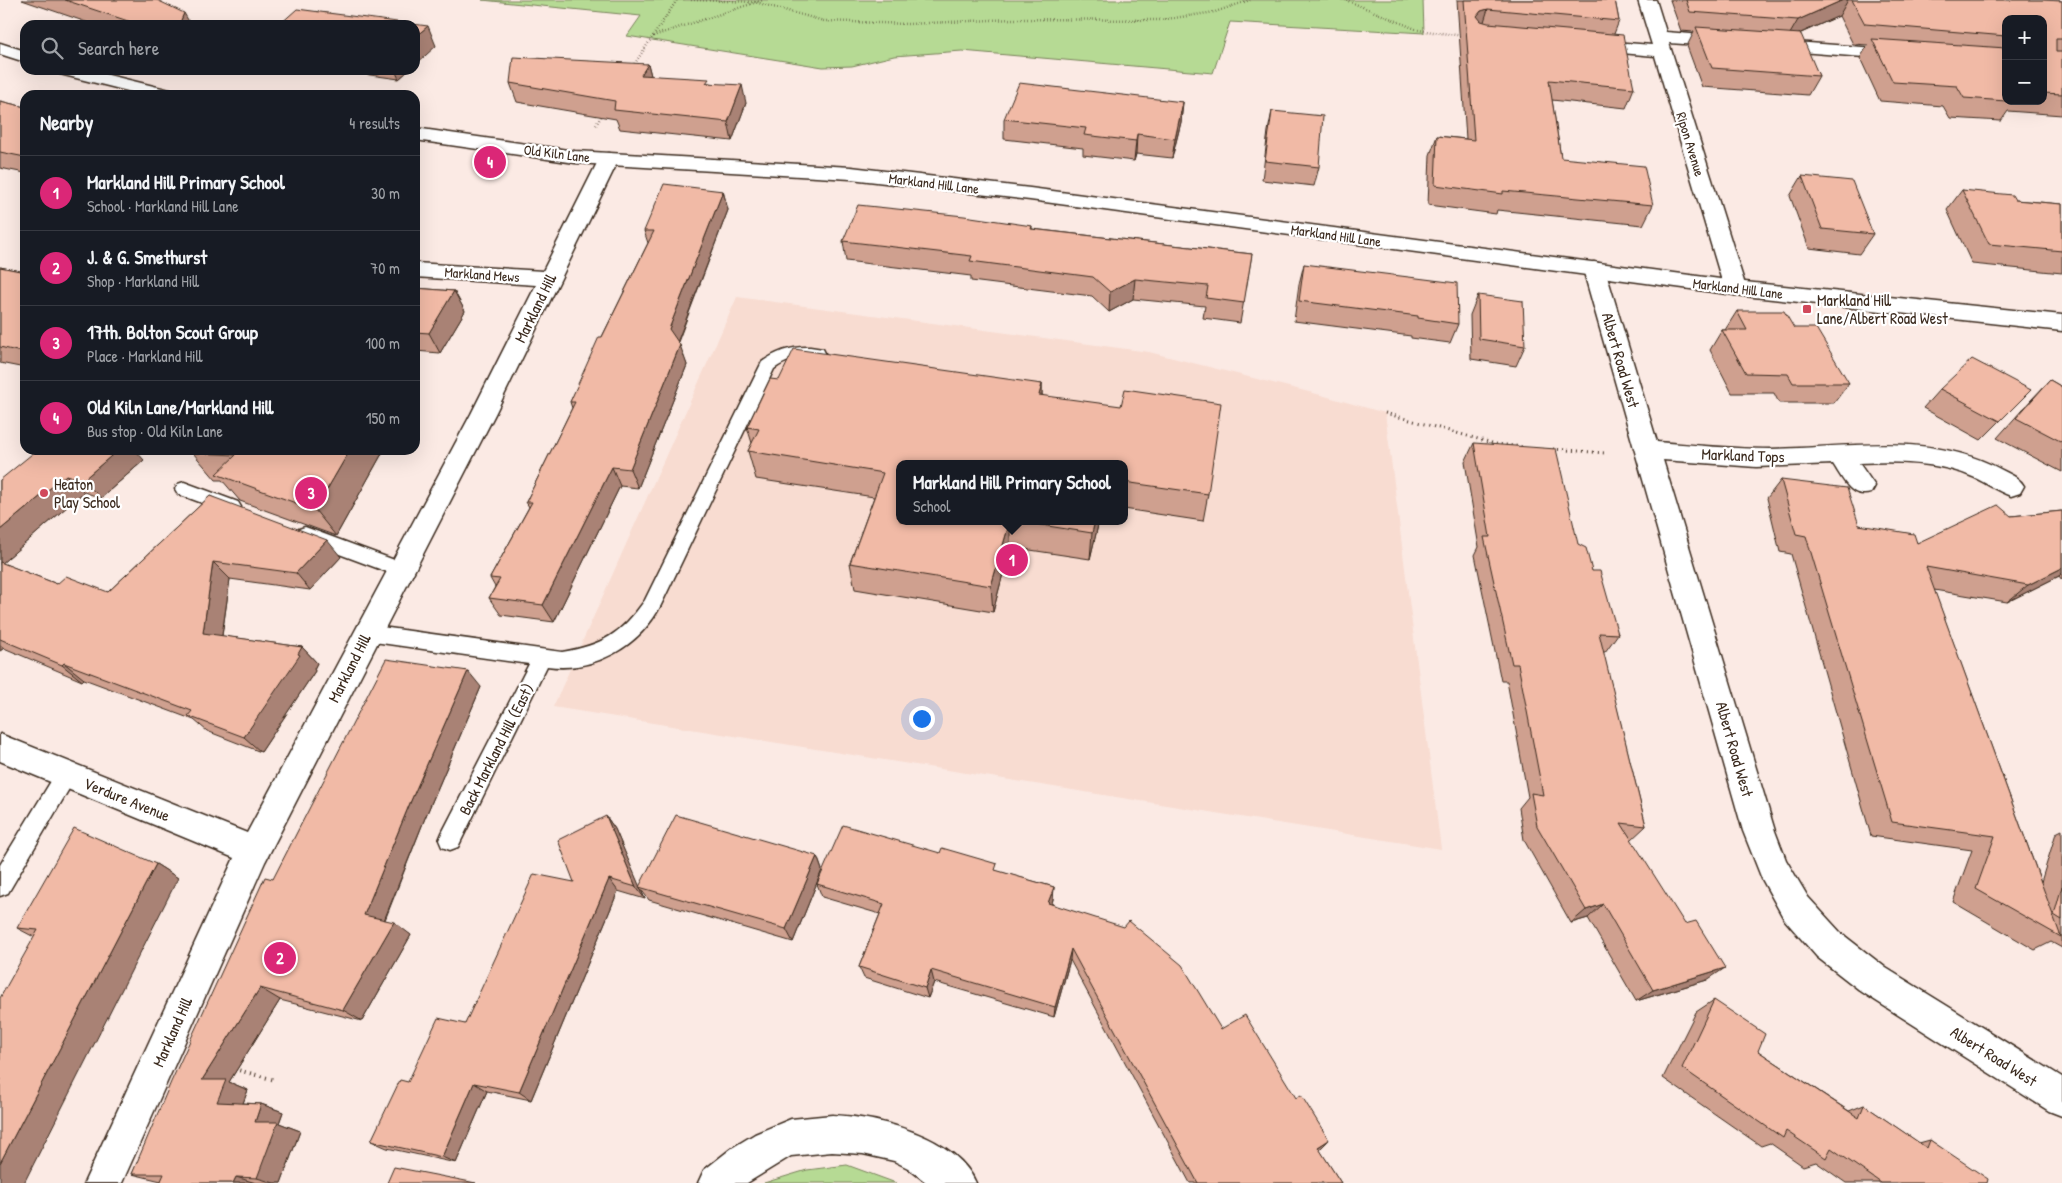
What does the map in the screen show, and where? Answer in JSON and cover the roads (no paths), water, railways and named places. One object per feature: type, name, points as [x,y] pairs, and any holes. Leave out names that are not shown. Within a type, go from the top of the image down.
[{"type":"street","name":"Ripon Avenue","points":[[1646,0],[1735,288]]},
{"type":"street","points":[[1567,43],[1752,44],[1916,56]]},
{"type":"street","points":[[0,48],[20,54]]},
{"type":"street","points":[[86,75],[147,90]]},
{"type":"street","name":"Old Kiln Lane","points":[[420,135],[575,157],[609,159]]},
{"type":"street","name":"Markland Hill Lane","points":[[609,159],[851,173],[1050,197],[1735,288],[2062,323]]},
{"type":"street","name":"Markland Hill","points":[[103,1183],[254,851],[483,414],[609,159]]},
{"type":"street","name":"Albert Road West","points":[[1594,269],[1759,831],[1773,868],[1796,908],[1829,945],[1874,980],[2062,1098]]},
{"type":"street","name":"Markland Mews","points":[[420,270],[550,279]]},
{"type":"street","name":"Markland Tops","points":[[1646,450],[1749,458],[1874,451],[1911,452],[1966,463],[1989,472],[2012,486]]},
{"type":"street","points":[[1839,454],[1862,486]]},
{"type":"street","name":"Verdure Avenue","points":[[0,747],[254,851]]},
{"type":"street","points":[[717,1183],[763,1150],[801,1136],[840,1134],[881,1139],[920,1155],[957,1183]]},
{"type":"lane","points":[[367,633],[562,660],[591,656],[618,643],[638,627],[652,605],[768,366],[780,356],[794,352],[830,355]]},
{"type":"lane","points":[[184,489],[247,512]]},
{"type":"lane","points":[[292,529],[401,570]]},
{"type":"lane","name":"Back Markland Hill (East)","points":[[450,840],[542,657]]},
{"type":"lane","points":[[0,885],[66,775]]},
{"type":"place","name":"Old Kiln Lane/Markland Hill","points":[[490,162]]},
{"type":"place","name":"Markland Hill Lane/Albert Road West","points":[[1807,309]]},
{"type":"place","name":"Heaton Play School","points":[[44,493]]},
{"type":"place","name":"17th. Bolton Scout Group","points":[[311,493]]},
{"type":"place","name":"Markland Hill Primary School","points":[[1012,560]]},
{"type":"place","name":"J. & G. Smethurst","points":[[280,958]]}]
